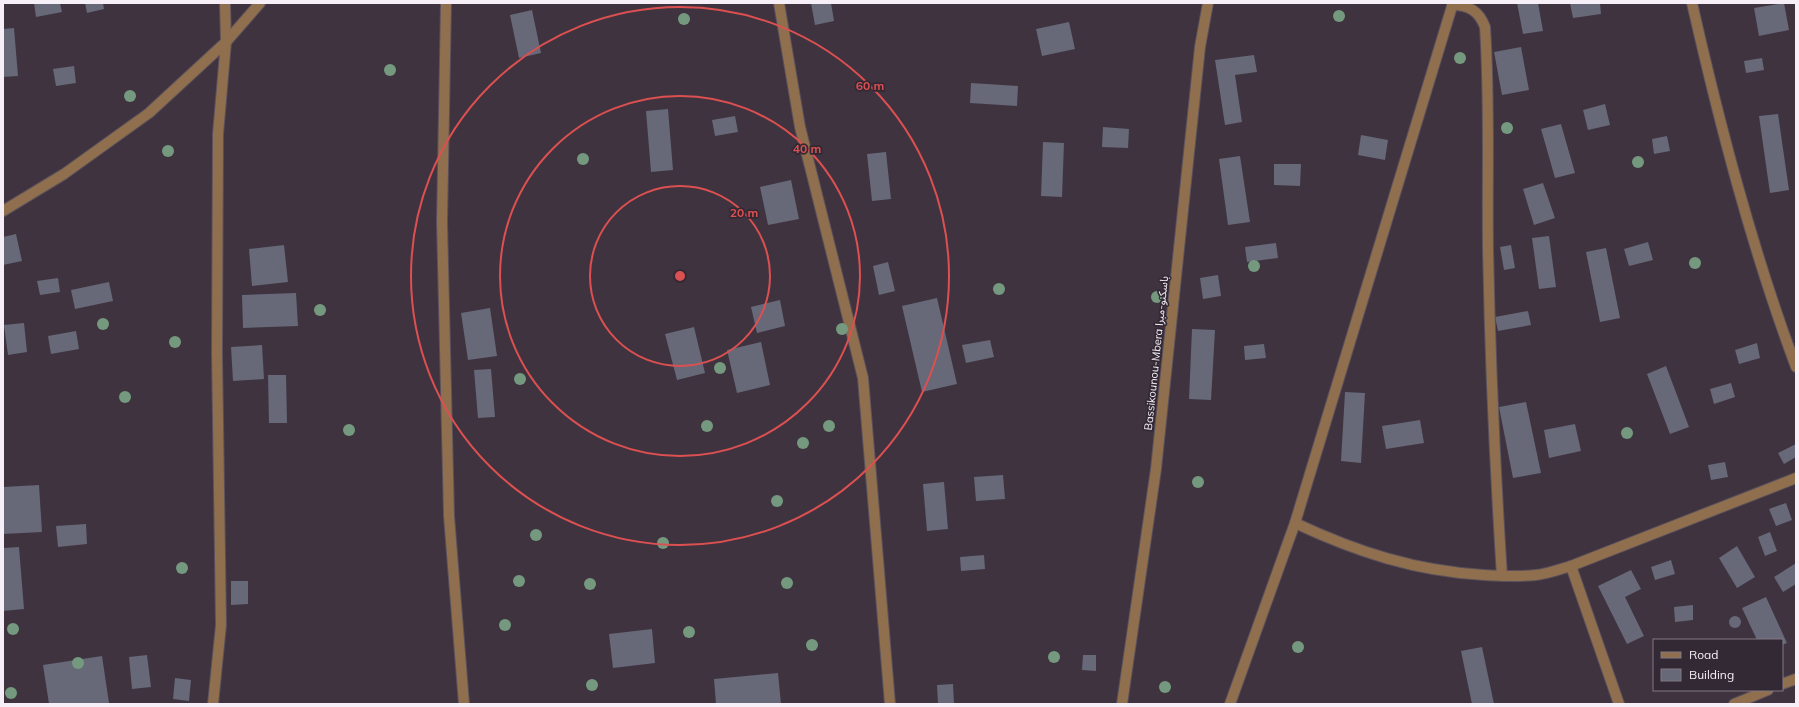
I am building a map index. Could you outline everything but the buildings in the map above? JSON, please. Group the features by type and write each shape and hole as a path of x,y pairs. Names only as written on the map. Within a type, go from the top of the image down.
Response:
{"street":[{"path":"213,704 221,625 217,352 218,142 226,42 225,3"},
{"path":"3,211 64,174 148,113 226,42 260,3"},
{"path":"446,3 442,222 449,516 464,704"},
{"path":"779,3 800,126 863,378 890,704"},
{"name":"Bassikounou-Mbera باسكنو-مبرا","path":"1122,704 1156,469 1200,55 1208,3"},
{"path":"1692,3 1710,84 1745,213 1796,367"},
{"path":"1230,704 1295,523 1453,4 1470,7 1482,19 1484,27 1489,152 1490,336 1494,452 1502,576"},
{"path":"1295,523 1336,542 1378,557 1422,568 1466,574 1502,576 1536,575 1571,566 1796,478"},
{"path":"1571,566 1619,704"},
{"path":"1783,684 1796,678"},
{"path":"1734,704 1766,691"}]}
